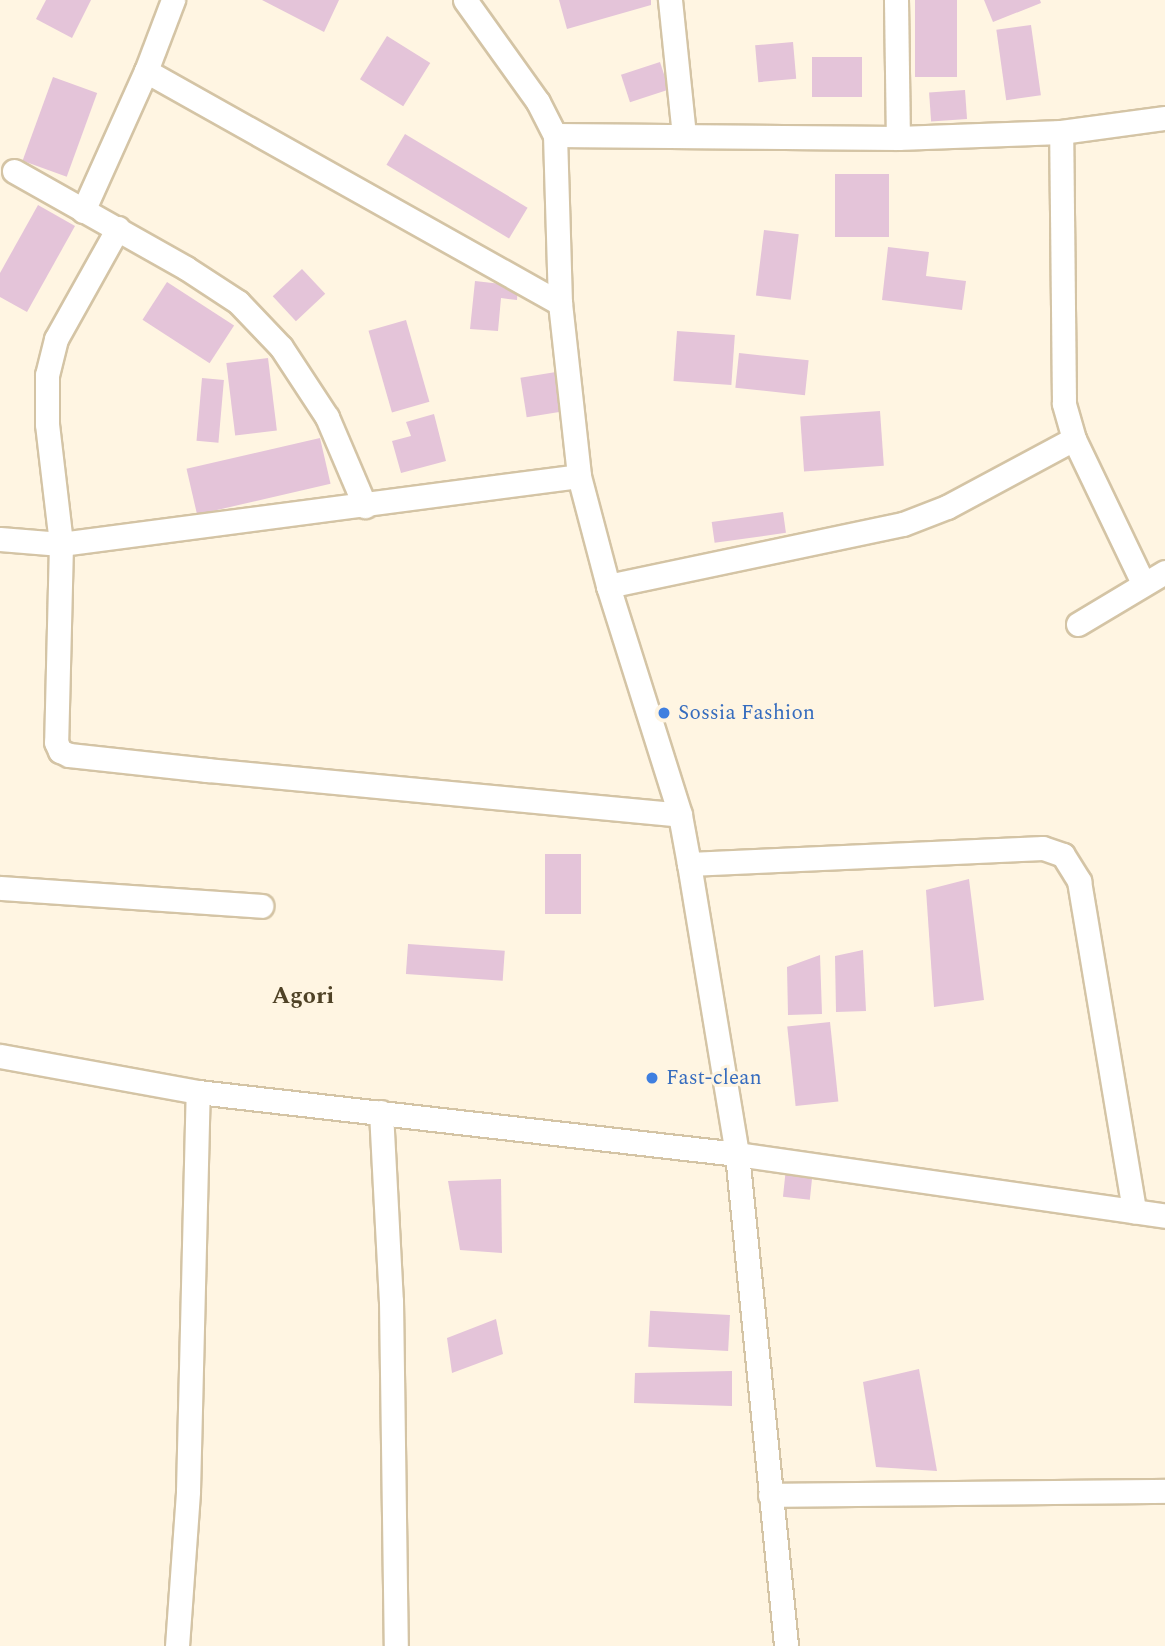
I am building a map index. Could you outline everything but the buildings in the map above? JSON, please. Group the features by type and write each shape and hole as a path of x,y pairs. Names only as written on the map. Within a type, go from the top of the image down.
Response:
{"street":[{"path":"83,211 146,71 173,0"},
{"path":"466,0 538,102 555,135 560,303 579,476 608,586 680,815 689,864 737,1154 786,1646"},
{"path":"670,0 684,135"},
{"path":"896,0 898,138"},
{"path":"146,71 560,303"},
{"path":"555,135 898,138 1061,132 1165,118"},
{"path":"1061,132 1064,403 1074,439 1143,583"},
{"path":"14,171 118,228 238,302 281,347 327,416 365,506"},
{"path":"118,228 56,339 47,375 47,424 61,544 56,742 60,751 69,755 207,770 680,815"},
{"path":"608,586 903,524 947,507 1074,439"},
{"path":"0,539 61,544 579,476"},
{"path":"1078,624 1165,572"},
{"path":"689,864 1043,848 1063,855 1079,881 1134,1211"},
{"path":"0,888 261,906"},
{"path":"0,1056 198,1092 737,1154 1165,1216"},
{"path":"177,1646 188,1491 198,1092"},
{"path":"381,1112 391,1301 396,1646"},
{"path":"770,1495 1165,1491"}],"place":[{"name":"Sossia Fashion","path":"664,713"},
{"name":"Fast-clean","path":"652,1078"}],"district":[{"name":"Agori","path":"303,997"}]}
